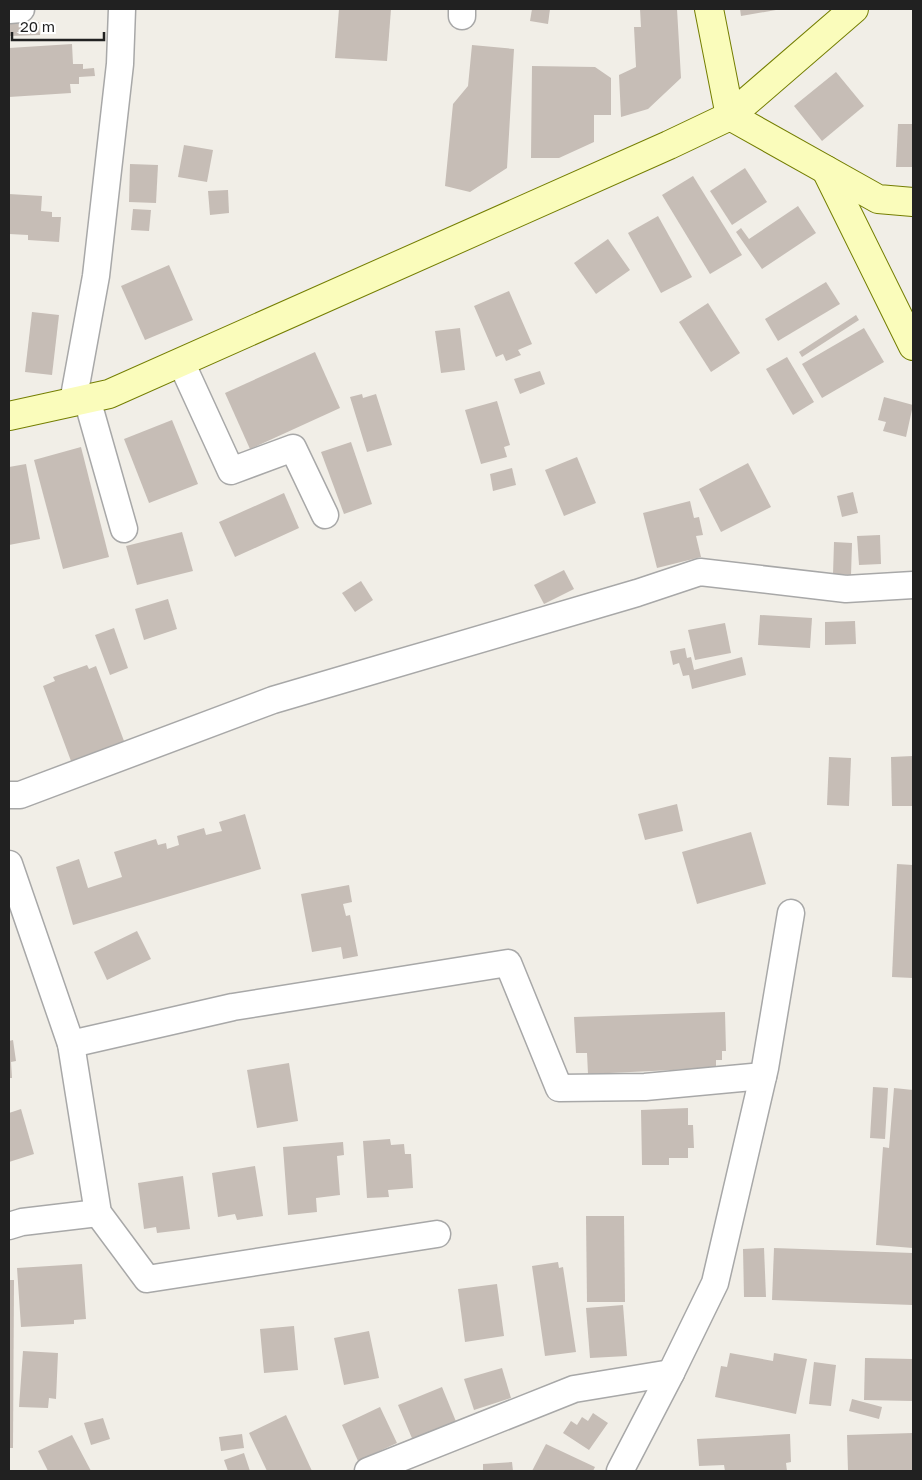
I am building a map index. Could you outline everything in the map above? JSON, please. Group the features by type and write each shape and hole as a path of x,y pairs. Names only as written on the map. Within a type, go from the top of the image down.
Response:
{"main road":[{"path":"709,9 730,116 878,199 913,202"},
{"path":"9,416 109,394 660,149 730,116 854,9"},
{"path":"826,170 913,346"}],"street":[{"path":"9,10 21,9"},
{"path":"122,9 120,64 80,400 124,529"},
{"path":"181,362 231,471 293,448 324,515"},
{"path":"9,795 20,795 273,700 637,593 700,572 846,590 913,585"},
{"path":"9,864 71,1044 98,1213 148,1279 437,1234"},
{"path":"620,1471 671,1373 714,1283 763,1076 791,913"},
{"path":"71,1044 233,1007 508,963 559,1088 645,1087 763,1076"},
{"path":"9,1226 22,1222 98,1213"},
{"path":"368,1471 574,1389 671,1373"}],"building":[{"path":"339,9 391,9 387,61 335,58"},
{"path":"532,9 550,9 548,24 530,21"},
{"path":"640,9 677,9 681,78 648,109 621,117 619,75 636,67 634,27 641,27"},
{"path":"740,9 775,9 776,10 741,16"},
{"path":"39,22 40,35 9,36 9,24"},
{"path":"72,44 73,64 83,64 83,69 94,68 95,76 79,77 79,84 70,84 71,93 9,97 9,48"},
{"path":"472,45 514,49 507,168 470,192 445,186 453,104 468,86"},
{"path":"532,66 595,67 611,78 611,115 594,115 594,142 559,158 531,158"},
{"path":"836,72 864,106 822,141 794,106"},
{"path":"898,124 913,124 913,167 896,167"},
{"path":"184,145 213,150 207,182 178,177"},
{"path":"130,164 158,165 156,203 129,202"},
{"path":"745,168 767,202 732,225 710,191"},
{"path":"693,176 742,255 710,274 662,195"},
{"path":"228,190 229,213 210,215 208,191"},
{"path":"9,194 42,196 41,211 52,212 52,217 61,217 59,242 28,240 28,235 9,234"},
{"path":"798,206 816,233 762,269 736,232 741,228 749,239"},
{"path":"133,209 151,210 149,231 131,230"},
{"path":"658,216 692,277 661,293 628,233"},
{"path":"608,239 630,270 596,294 574,263"},
{"path":"169,265 193,320 145,340 121,286"},
{"path":"826,282 840,304 778,341 765,319"},
{"path":"509,291 532,344 518,350 521,355 506,361 503,354 496,357 474,306"},
{"path":"708,303 740,353 711,372 679,322"},
{"path":"32,312 59,315 52,375 25,372"},
{"path":"856,315 859,320 802,357 799,352"},
{"path":"460,328 465,370 441,373 435,331"},
{"path":"864,328 884,362 822,398 802,364"},
{"path":"315,352 340,408 250,449 225,393"},
{"path":"787,357 814,402 793,415 766,369"},
{"path":"540,371 545,384 520,394 514,379"},
{"path":"362,394 363,398 376,394 392,445 367,452 350,397"},
{"path":"884,397 913,405 906,437 883,431 886,422 878,420"},
{"path":"497,401 510,445 504,447 507,457 481,464 465,410"},
{"path":"172,420 198,484 149,503 124,439"},
{"path":"351,442 372,504 344,514 321,452"},
{"path":"81,447 109,557 63,569 34,460"},
{"path":"577,457 596,503 564,516 545,470"},
{"path":"748,463 771,507 721,532 699,489"},
{"path":"26,464 40,539 9,545 9,467"},
{"path":"512,468 516,485 493,491 490,474"},
{"path":"853,492 858,513 842,517 837,496"},
{"path":"284,493 299,528 235,557 219,522"},
{"path":"690,501 694,518 699,517 703,535 696,536 701,557 657,568 643,513"},
{"path":"182,532 193,571 137,585 126,546"},
{"path":"880,535 881,564 859,565 857,536"},
{"path":"834,542 852,543 851,575 833,574"},
{"path":"564,570 574,589 544,604 534,585"},
{"path":"361,581 373,600 355,612 342,593"},
{"path":"168,599 177,629 144,640 135,609"},
{"path":"760,615 812,618 810,648 758,645"},
{"path":"855,621 856,644 825,645 825,622"},
{"path":"725,623 731,653 695,660 688,630"},
{"path":"114,628 128,668 110,675 95,635"},
{"path":"685,648 687,658 691,657 694,670 742,657 746,675 692,689 689,675 683,676 679,663 673,665 670,651"},
{"path":"87,665 89,669 96,666 127,749 74,769 43,686 55,681 53,677"},
{"path":"913,756 913,806 892,806 891,757"},
{"path":"829,757 851,758 849,806 827,805"},
{"path":"677,804 683,831 645,840 638,814"},
{"path":"245,814 261,869 73,925 56,867 79,859 88,888 122,877 114,852 156,839 158,845 166,843 167,849 179,845 177,836 204,828 206,835 222,831 219,822"},
{"path":"751,832 766,884 697,904 682,852"},
{"path":"897,864 913,865 913,978 892,977"},
{"path":"349,885 352,902 343,904 346,916 350,915 358,956 343,959 341,947 312,952 301,894"},
{"path":"137,931 151,959 107,980 94,952"},
{"path":"725,1012 726,1051 722,1051 722,1060 716,1060 716,1068 588,1074 587,1053 576,1053 574,1017"},
{"path":"13,1040 16,1061 11,1062 12,1078 9,1078 9,1041"},
{"path":"289,1063 298,1121 257,1128 247,1070"},
{"path":"873,1087 888,1088 885,1139 870,1138"},
{"path":"894,1088 913,1090 913,1248 876,1245 883,1147 889,1148"},
{"path":"688,1108 688,1125 693,1125 694,1148 688,1148 688,1158 669,1158 669,1165 642,1165 641,1110"},
{"path":"21,1109 34,1154 9,1162 9,1113"},
{"path":"390,1139 391,1145 404,1144 405,1154 411,1154 413,1188 388,1190 389,1197 367,1198 363,1141"},
{"path":"343,1142 344,1155 337,1156 340,1195 316,1198 317,1212 288,1215 283,1147"},
{"path":"255,1166 263,1216 237,1220 235,1214 218,1217 212,1173"},
{"path":"183,1176 190,1229 157,1233 156,1227 144,1229 138,1183"},
{"path":"586,1216 624,1216 625,1302 587,1302"},
{"path":"764,1248 766,1297 744,1297 743,1249"},
{"path":"774,1248 913,1253 913,1305 772,1300"},
{"path":"558,1262 559,1268 563,1267 576,1352 545,1356 532,1266"},
{"path":"82,1264 86,1319 74,1320 74,1324 21,1327 17,1268"},
{"path":"9,1280 14,1280 13,1448 9,1448"},
{"path":"497,1284 504,1336 465,1342 458,1289"},
{"path":"623,1305 627,1356 590,1358 586,1308"},
{"path":"294,1326 298,1370 264,1373 260,1329"},
{"path":"369,1331 379,1378 344,1385 334,1338"},
{"path":"23,1351 58,1353 56,1399 49,1398 48,1408 19,1407"},
{"path":"730,1353 773,1361 774,1353 807,1359 796,1414 715,1397 721,1366 727,1367"},
{"path":"865,1358 913,1359 913,1401 864,1400"},
{"path":"814,1362 836,1365 831,1406 809,1404"},
{"path":"502,1368 511,1398 474,1410 464,1379"},
{"path":"442,1387 457,1424 414,1443 398,1405"},
{"path":"852,1399 882,1407 879,1419 849,1411"},
{"path":"380,1407 397,1443 358,1461 342,1425"},
{"path":"593,1413 608,1423 589,1450 563,1433 571,1421 577,1425 582,1417 588,1421"},
{"path":"286,1415 312,1471 267,1471 249,1433"},
{"path":"103,1418 110,1439 91,1445 84,1423"},
{"path":"913,1433 913,1470 848,1471 847,1435"},
{"path":"242,1434 244,1448 221,1451 219,1437"},
{"path":"790,1434 791,1462 786,1463 787,1471 725,1471 724,1465 699,1466 697,1439"},
{"path":"72,1435 91,1471 48,1471 38,1451"},
{"path":"546,1444 595,1467 593,1471 532,1471"},
{"path":"244,1453 250,1471 228,1471 224,1460"},
{"path":"512,1462 513,1471 483,1471 483,1464"}]}
